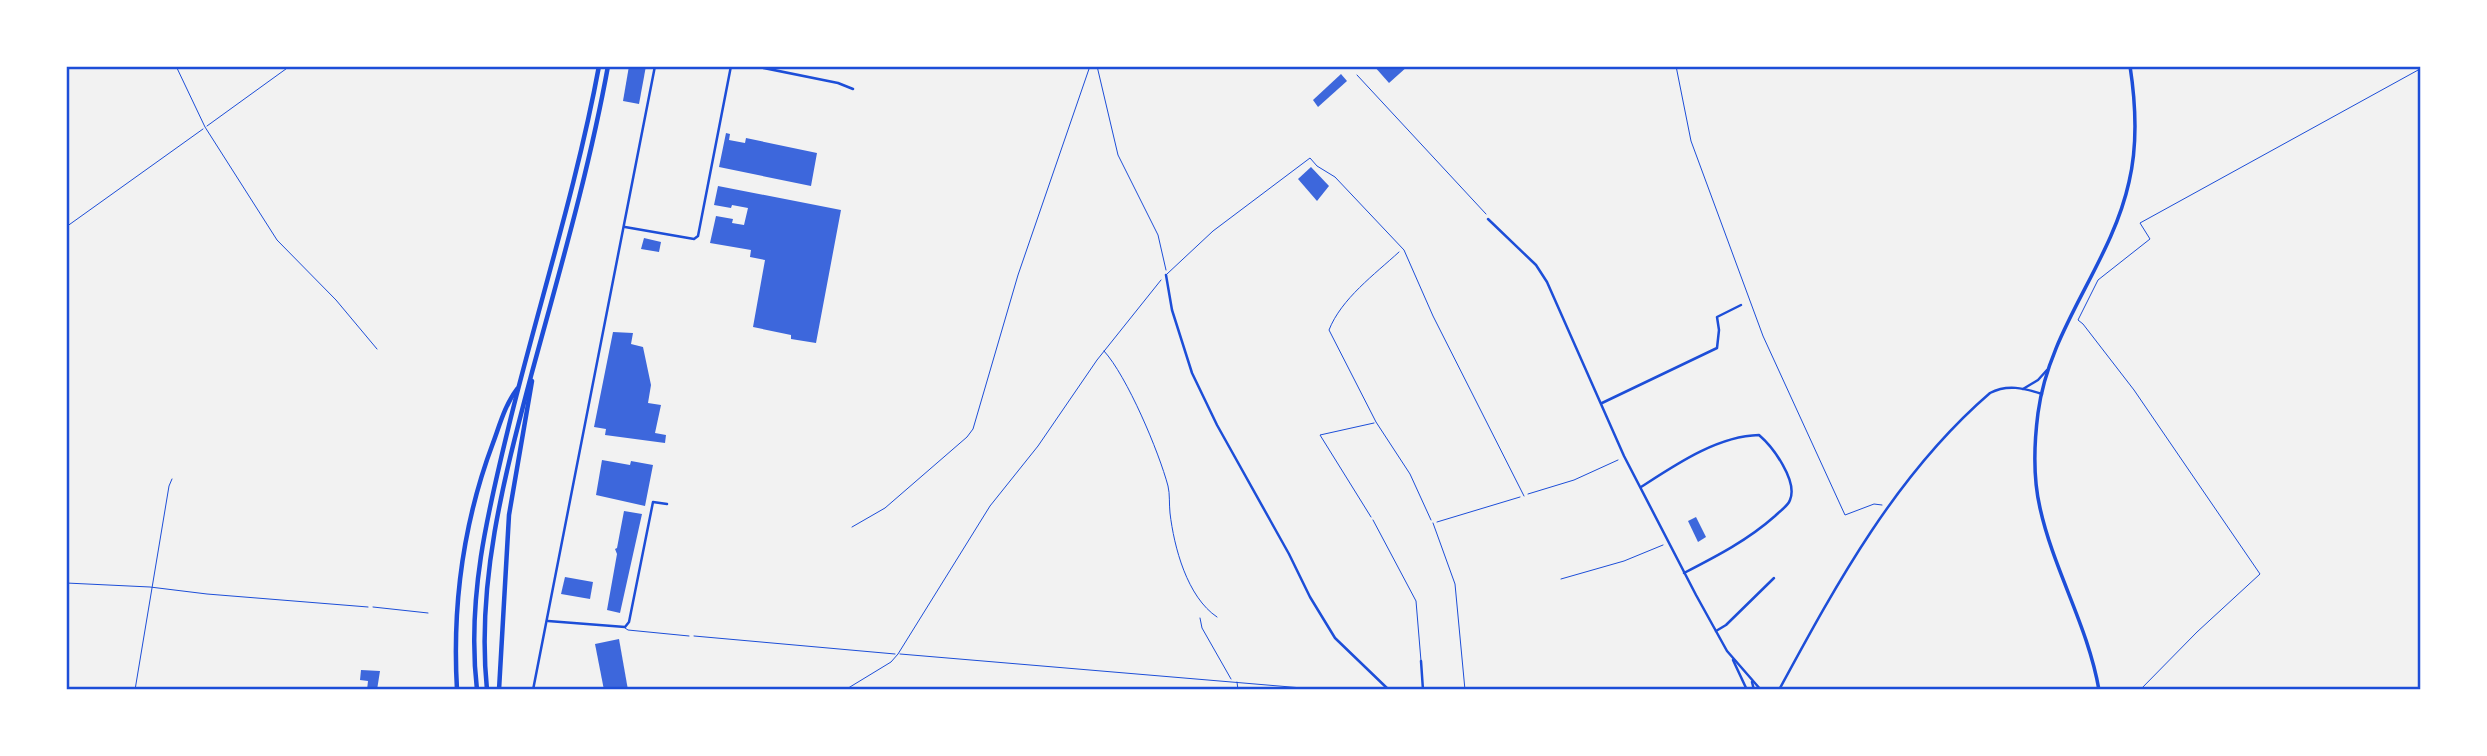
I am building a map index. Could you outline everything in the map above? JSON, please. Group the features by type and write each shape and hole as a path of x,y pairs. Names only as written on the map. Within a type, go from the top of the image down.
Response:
{"highway":[{"path":"477,690 473,658 481,548 519,386 571,190 599,66"},
{"path":"487,690 484,640 495,528 593,140 608,66"},
{"path":"499,690 509,516 532,389 532,373"},
{"path":"457,690 455,616 464,544 487,459 509,400 519,386"}],"main road":[{"path":"2099,690 2091,651 2054,555 2040,508 2035,461 2047,370 2070,314 2114,228 2129,184 2137,115 2130,66"}],"street":[{"path":"533,690 654,66"},
{"path":"624,226 694,239 698,236 731,66"},
{"path":"754,66 838,83 853,89"},
{"path":"1488,219 1536,265 1547,282 1624,456 1747,690"},
{"path":"1166,275 1172,310 1192,373 1315,606 1335,638 1389,690"},
{"path":"1600,404 1717,348 1717,317 1741,305"},
{"path":"2023,389 2038,380 2047,370"},
{"path":"1779,690 1836,585 1888,507 1923,461 1981,400 1997,389 2023,389 2042,394"},
{"path":"1640,487 1661,473 1742,436 1759,435 1773,447 1784,466 1792,492 1789,503 1732,548 1684,573"},
{"path":"548,621 625,627 629,622 653,502 667,504"},
{"path":"1716,631 1726,625 1774,578"},
{"path":"1732,657 1760,690"},
{"path":"1421,661 1423,690"},
{"path":"1752,678 1754,690"}],"lane":[{"path":"1166,275 1213,231 1310,158 1317,166 1335,177 1404,250 1433,316 1524,495"},
{"path":"1373,520 1416,601 1421,661"},
{"path":"1433,523 1455,584 1465,690"},
{"path":"373,607 428,613"},
{"path":"625,627 628,630 688,636"}],"path":[{"path":"176,66 205,127 277,240 336,300 377,349"},
{"path":"66,227 290,66"},
{"path":"852,527 886,508 973,429 1018,275 1090,66"},
{"path":"845,690 891,662 898,654 990,506 1038,446 1104,351 1166,275 1158,235 1118,155 1097,66"},
{"path":"1676,66 1691,141 1763,336 1845,515 1874,505 1888,507"},
{"path":"2140,690 2260,574 2134,390 2078,320 2102,276 2150,239 2140,223 2420,69"},
{"path":"1357,75 1479,205 1488,219"},
{"path":"1404,250 1345,305 1329,330 1376,422 1410,474 1433,523 1574,480 1624,456"},
{"path":"1104,351 1112,359 1137,408 1157,455 1168,488 1170,514 1184,569 1210,612 1217,617"},
{"path":"1373,520 1320,435 1376,422"},
{"path":"135,690 150,587 169,486 173,479"},
{"path":"1561,579 1624,561 1669,542"},
{"path":"66,583 150,587 373,607"},
{"path":"1200,618 1202,628 1232,681"},
{"path":"688,636 1326,690"},
{"path":"1237,682 1238,690"}],"building":[{"path":"629,66 646,66 639,104 623,101"},
{"path":"1374,66 1408,66 1389,83"},
{"path":"1341,74 1347,81 1318,107 1313,100"},
{"path":"726,133 730,134 729,140 745,143 746,138 817,153 811,186 719,167"},
{"path":"1311,167 1329,186 1317,201 1298,179"},
{"path":"718,186 841,210 816,343 791,339 791,335 753,327 765,260 750,257 751,250 710,243 716,216 733,219 732,223 744,225 748,208 714,205"},
{"path":"644,238 661,242 659,252 641,249"},
{"path":"613,332 633,333 631,344 643,347 651,385 648,403 661,405 655,433 666,435 665,443 605,435 606,429 594,427"},
{"path":"602,460 630,465 631,461 653,465 645,506 596,495"},
{"path":"624,511 642,514 620,613 607,610 617,554 615,549"},
{"path":"1696,517 1706,537 1698,542 1688,521"},
{"path":"565,577 593,582 590,599 561,594"},
{"path":"619,639 628,690 604,690 595,644"},
{"path":"361,670 380,671 377,690 367,690 368,681 360,680"}]}
